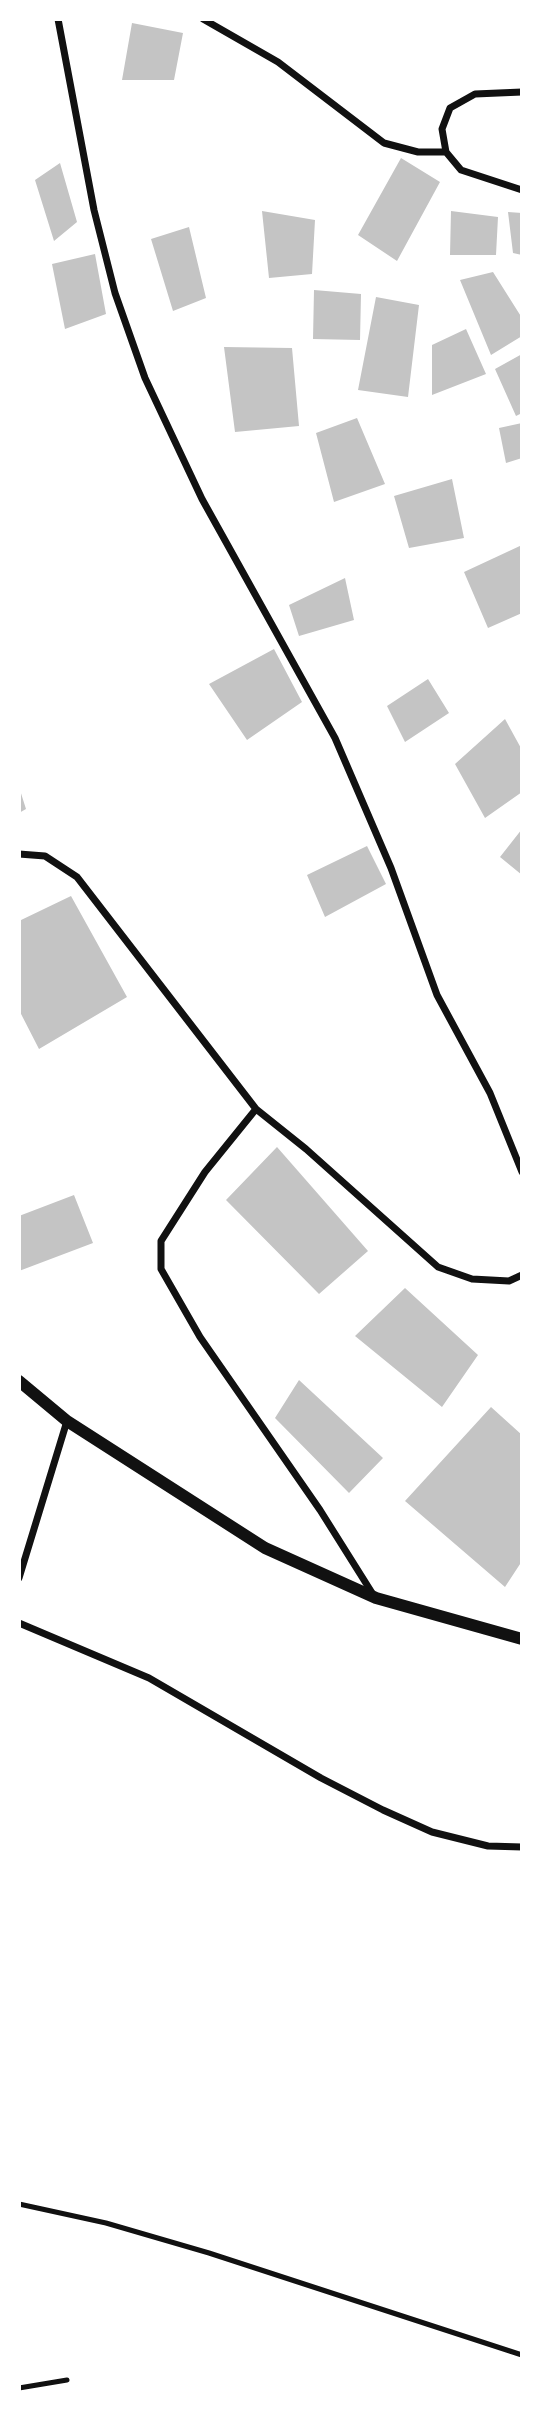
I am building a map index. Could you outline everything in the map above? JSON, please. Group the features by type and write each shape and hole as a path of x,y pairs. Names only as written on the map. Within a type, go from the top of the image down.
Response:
{"street":[{"path":"58,19 94,210 115,293 145,378 202,499 335,738 391,868 437,995 490,1093 522,1172"},
{"path":"204,19 278,62 384,143 418,152 446,152"},
{"path":"522,92 475,94 450,108 442,129 446,152 461,170 522,190"},
{"path":"19,853 45,856 77,877 256,1110 306,1149 438,1267 472,1279 509,1281 522,1275"},
{"path":"256,1110 205,1172 168,1225 161,1241 162,1269 200,1337 320,1510 376,1598"},
{"path":"19,1381 67,1421 265,1548 376,1598 522,1639"},
{"path":"19,1578 67,1421"},
{"path":"19,1623 149,1678 321,1778 383,1810 443,1835 488,1846 522,1847"}],"lane":[{"path":"19,2204 106,2223 197,2249 522,2355"},
{"path":"19,2388 67,2380"}],"building":[{"path":"132,23 183,33 174,80 122,80"},
{"path":"401,158 440,182 397,261 358,235"},
{"path":"60,163 77,222 54,241 35,180"},
{"path":"262,211 315,220 312,274 269,278"},
{"path":"451,211 498,217 496,255 450,255"},
{"path":"508,212 522,213 522,255 513,253"},
{"path":"189,227 206,298 173,311 151,239"},
{"path":"95,254 106,314 65,329 52,264"},
{"path":"493,272 522,318 522,336 491,355 460,280"},
{"path":"314,290 361,294 360,340 313,339"},
{"path":"376,297 419,305 408,397 358,390"},
{"path":"466,329 486,374 432,395 432,345"},
{"path":"224,347 292,348 299,426 235,432"},
{"path":"522,354 522,413 516,416 495,369"},
{"path":"357,418 385,484 334,502 316,433"},
{"path":"522,423 522,458 506,463 499,428"},
{"path":"452,479 464,538 409,548 394,496"},
{"path":"522,545 522,613 488,628 464,572"},
{"path":"345,578 354,620 299,636 289,605"},
{"path":"274,649 302,702 247,740 209,684"},
{"path":"428,679 449,713 405,742 387,706"},
{"path":"505,719 522,750 522,792 485,818 455,764"},
{"path":"19,787 26,809 19,813"},
{"path":"522,829 522,875 500,857"},
{"path":"367,846 386,884 325,917 307,875"},
{"path":"71,896 127,997 39,1049 19,1010 19,921"},
{"path":"277,1147 368,1251 319,1294 226,1200"},
{"path":"74,1195 93,1243 19,1271 19,1216"},
{"path":"405,1288 478,1355 442,1407 355,1336"},
{"path":"299,1380 383,1458 349,1493 275,1418"},
{"path":"491,1407 522,1435 522,1561 505,1587 405,1501"}]}
